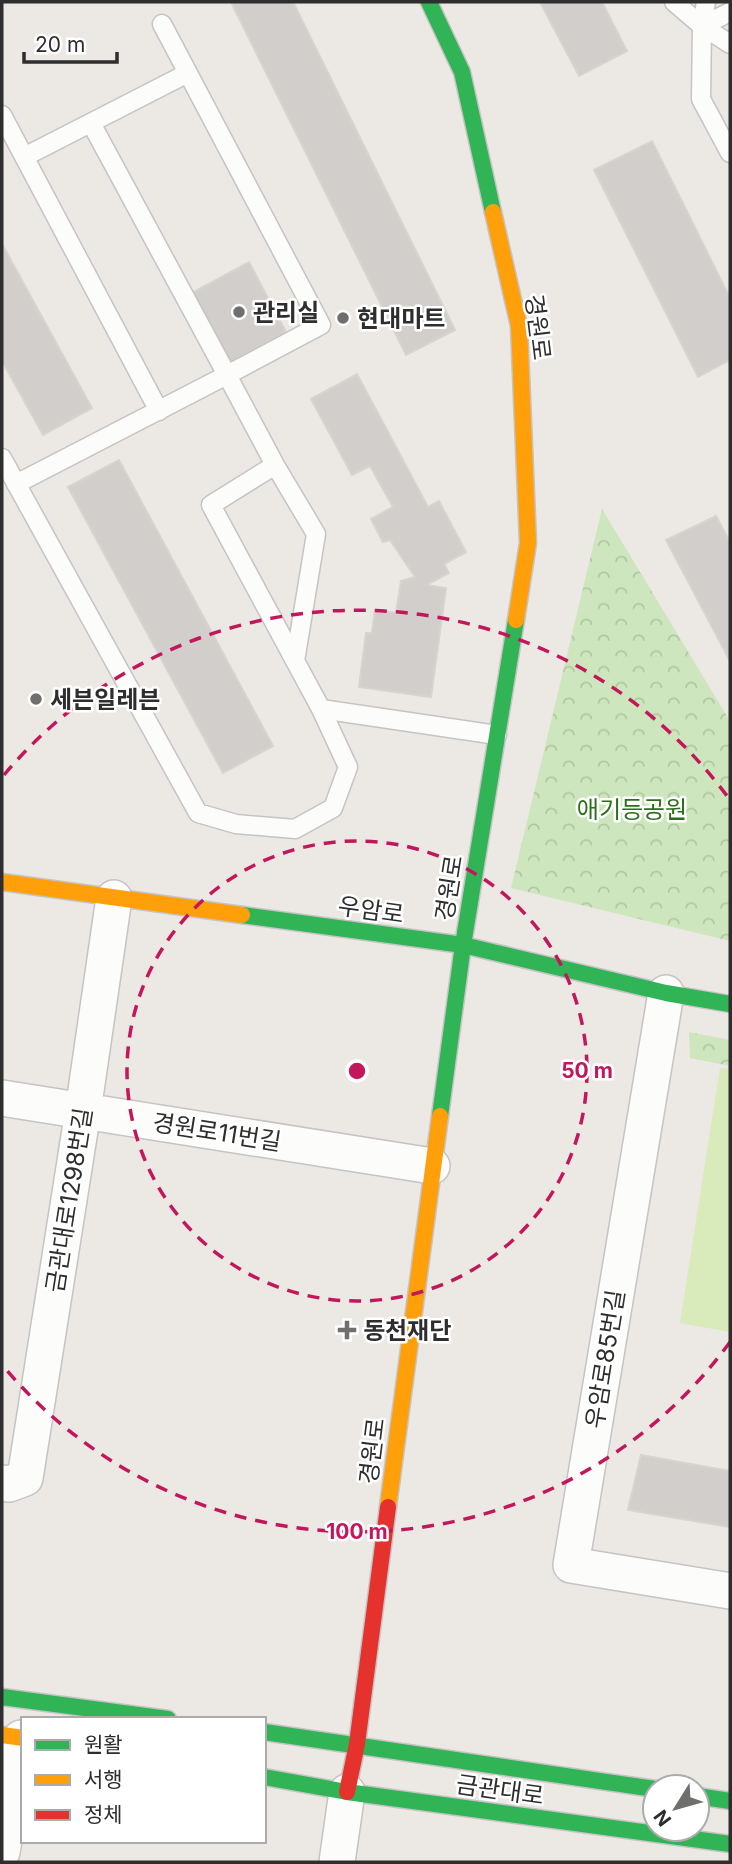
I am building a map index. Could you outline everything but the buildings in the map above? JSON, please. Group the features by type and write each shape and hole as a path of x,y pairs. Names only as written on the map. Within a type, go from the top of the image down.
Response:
{"street":[{"name":"경원로","path":"347,1791 357,1744 463,945 528,543 519,326 462,72 429,2"},
{"name":"우암로","path":"2,883 463,945 666,993 730,1004"},
{"name":"금관대로1298번길","path":"2,1483 9,1484 25,1478 114,898"},
{"name":"우암로85번길","path":"666,993 571,1565 730,1591"},
{"name":"경원로11번길","path":"2,1098 432,1166"},
{"path":"2,1697 153,1717"},
{"name":"금관대로","path":"266,1732 641,1787"},
{"path":"2,1852 15,1737"},
{"name":"금관대로","path":"266,1777 730,1844"},
{"path":"337,1862 347,1791"},
{"path":"711,1798 730,1801"}],"lane":[{"path":"674,2 702,26 730,44"},
{"path":"706,2 702,26 701,99 730,153"},
{"path":"702,26 730,12"},
{"path":"16,484 321,326 162,24"},
{"path":"24,157 188,73"},
{"path":"2,115 159,411"},
{"path":"91,123 275,465 316,534 295,662"},
{"path":"2,458 198,813 236,824 295,829 333,808 348,766 321,709 211,505 275,465"},
{"path":"321,709 497,735"}],"green space":[{"name":"애기등공원","path":"602,509 730,721 730,941 511,888"},
{"path":"689,1032 730,1040 730,1066 690,1058"},
{"path":"720,1068 730,1069 730,1332 680,1323"}],"traffic: fast":[{"path":"429,2 462,72 493,212"},
{"path":"440,1116 463,945 516,620"},
{"path":"242,915 463,945 666,993 730,1004"},
{"path":"2,1697 153,1717"},
{"path":"266,1732 641,1787"},
{"path":"266,1777 347,1792 730,1844"},
{"path":"711,1798 730,1801"}],"traffic: slow":[{"path":"493,212 519,326 528,543 516,620"},
{"path":"2,882 242,915"},
{"path":"388,1507 440,1116"},
{"path":"2,1735 21,1738"}],"traffic: jam":[{"path":"347,1792 357,1744 388,1507"}],"place":[{"name":"관리실","path":"239,312"},
{"name":"현대마트","path":"343,318"},
{"name":"세븐일레븐","path":"36,699"},
{"name":"동천재단","path":"347,1330"}]}
